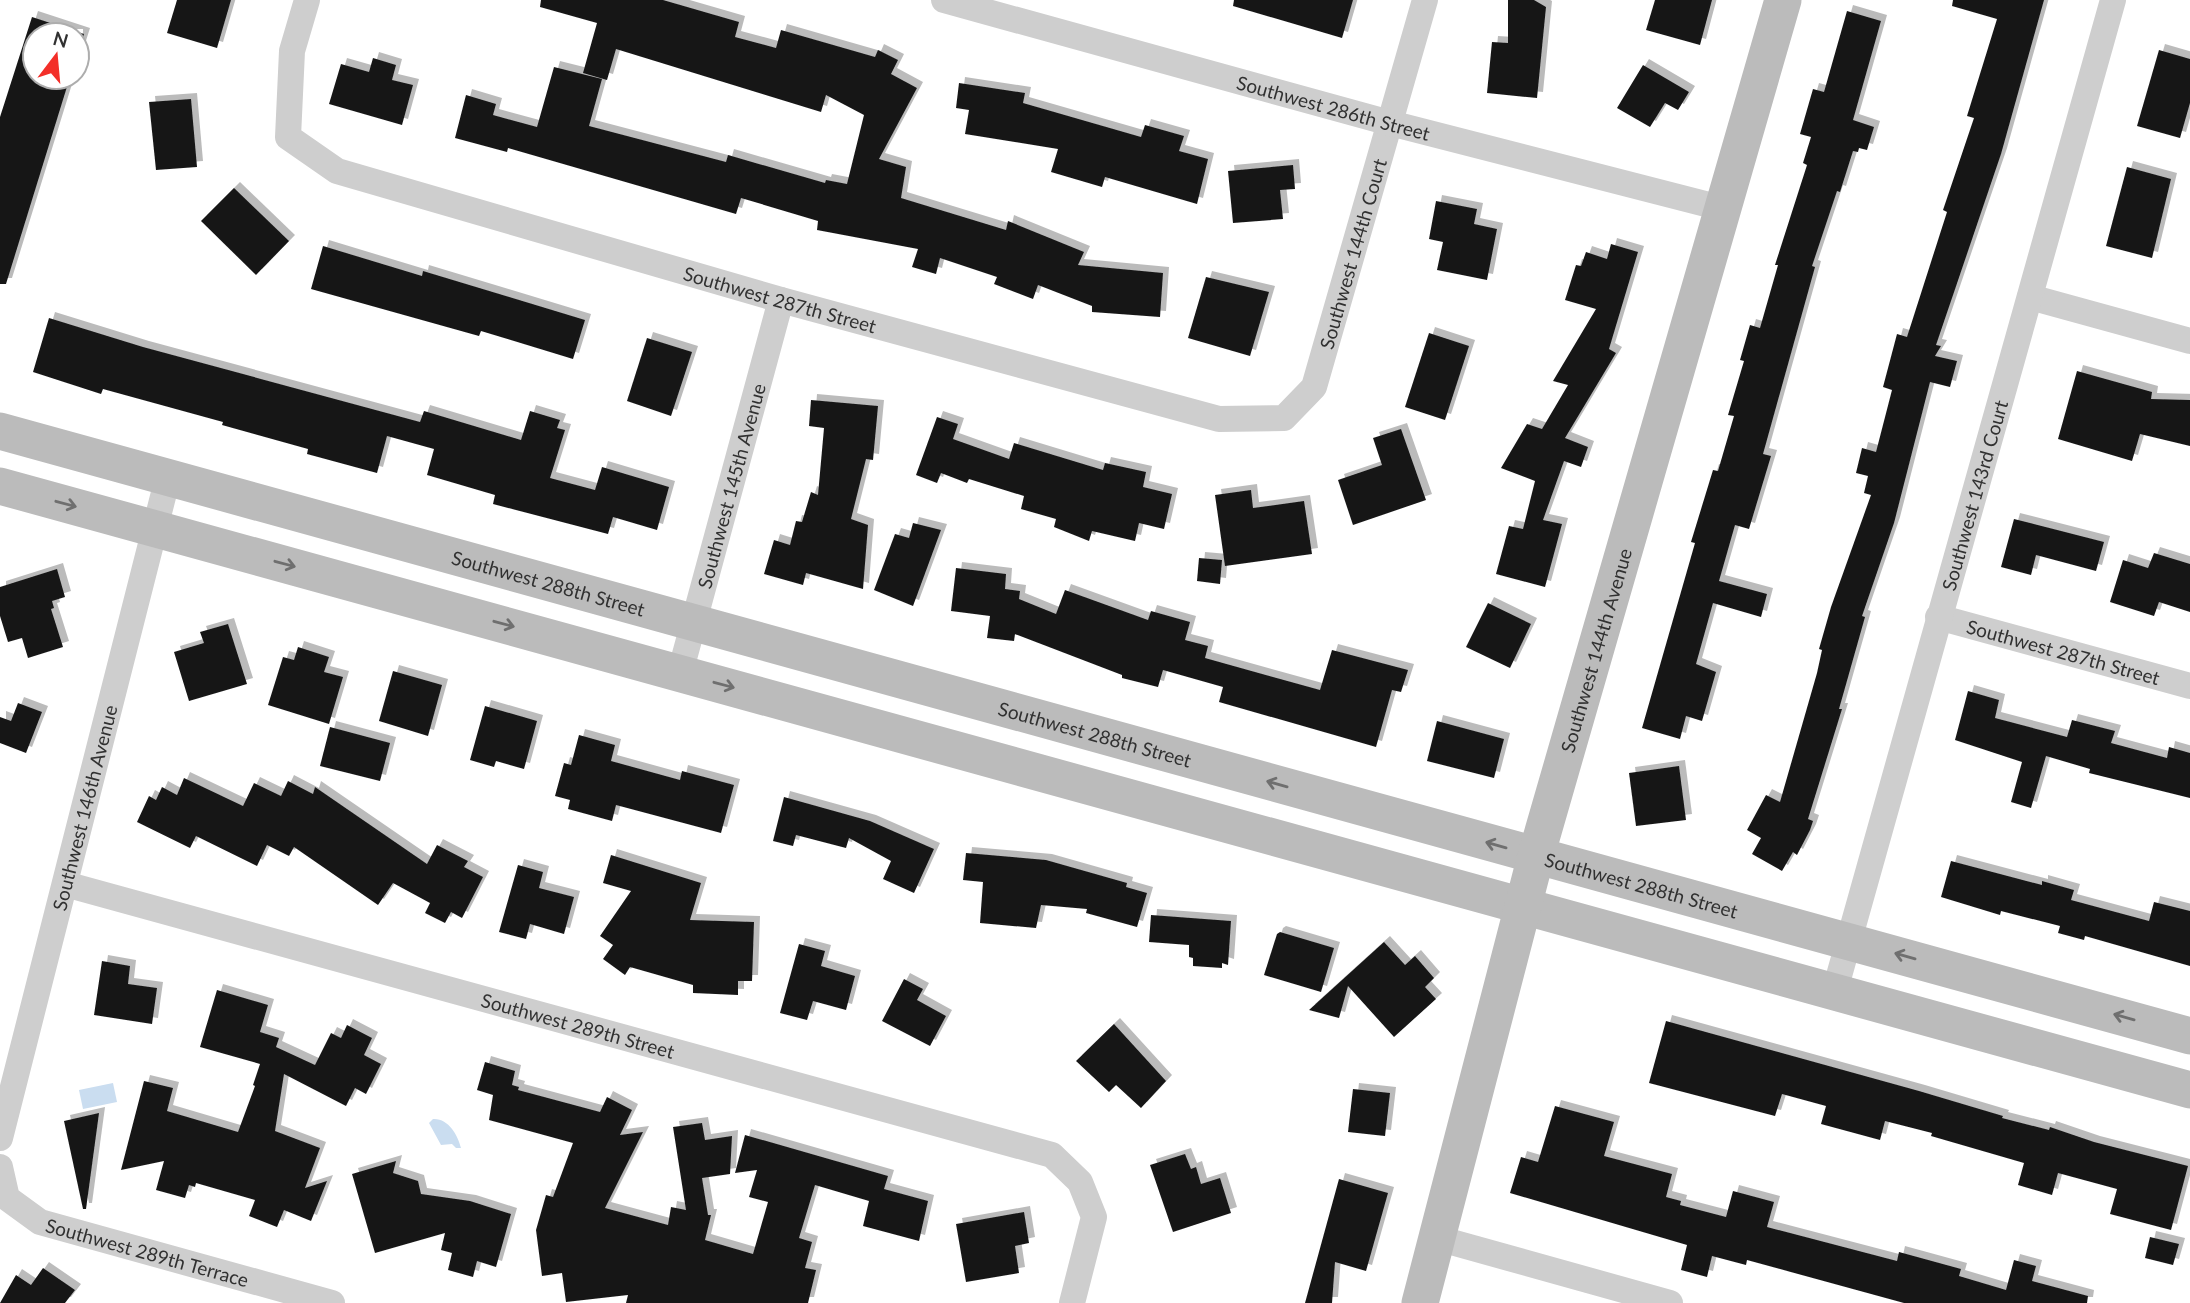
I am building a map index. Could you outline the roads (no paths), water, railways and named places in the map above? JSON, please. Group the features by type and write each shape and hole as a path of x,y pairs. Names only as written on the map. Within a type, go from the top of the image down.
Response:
{"main road":[{"name":"Southwest 144th Avenue","path":"1420,1303 1536,856 1725,209 1783,0"},
{"name":"Southwest 288th Street","path":"0,431 694,620 2190,1036"},
{"path":"0,485 2190,1090"}],"street":[{"name":"Southwest 287th Street","path":"307,0 292,51 288,137 337,171 781,300 1219,419 1284,418"},
{"name":"Southwest 286th Street","path":"944,0 1390,122 1725,209"},
{"name":"Southwest 144th Court","path":"1284,418 1314,387 1425,0"},
{"name":"Southwest 143rd Court","path":"1835,990 2113,0"},
{"path":"2030,297 2190,341"},
{"name":"Southwest 145th Avenue","path":"680,673 781,300"},
{"name":"Southwest 146th Avenue","path":"0,1138 168,477"},
{"name":"Southwest 287th Street","path":"1938,617 2190,686"},
{"name":"Southwest 289th Street","path":"65,884 1052,1155 1080,1182 1094,1217 1072,1303"},
{"name":"Southwest 289th Terrace","path":"0,1167 7,1198 40,1222 332,1303"},
{"path":"1437,1238 1670,1303"}],"water":[{"path":"113,1083 117,1102 83,1109 79,1090"},
{"path":"433,1119 443,1121 452,1128 461,1148 452,1144 441,1145 429,1123"}]}
